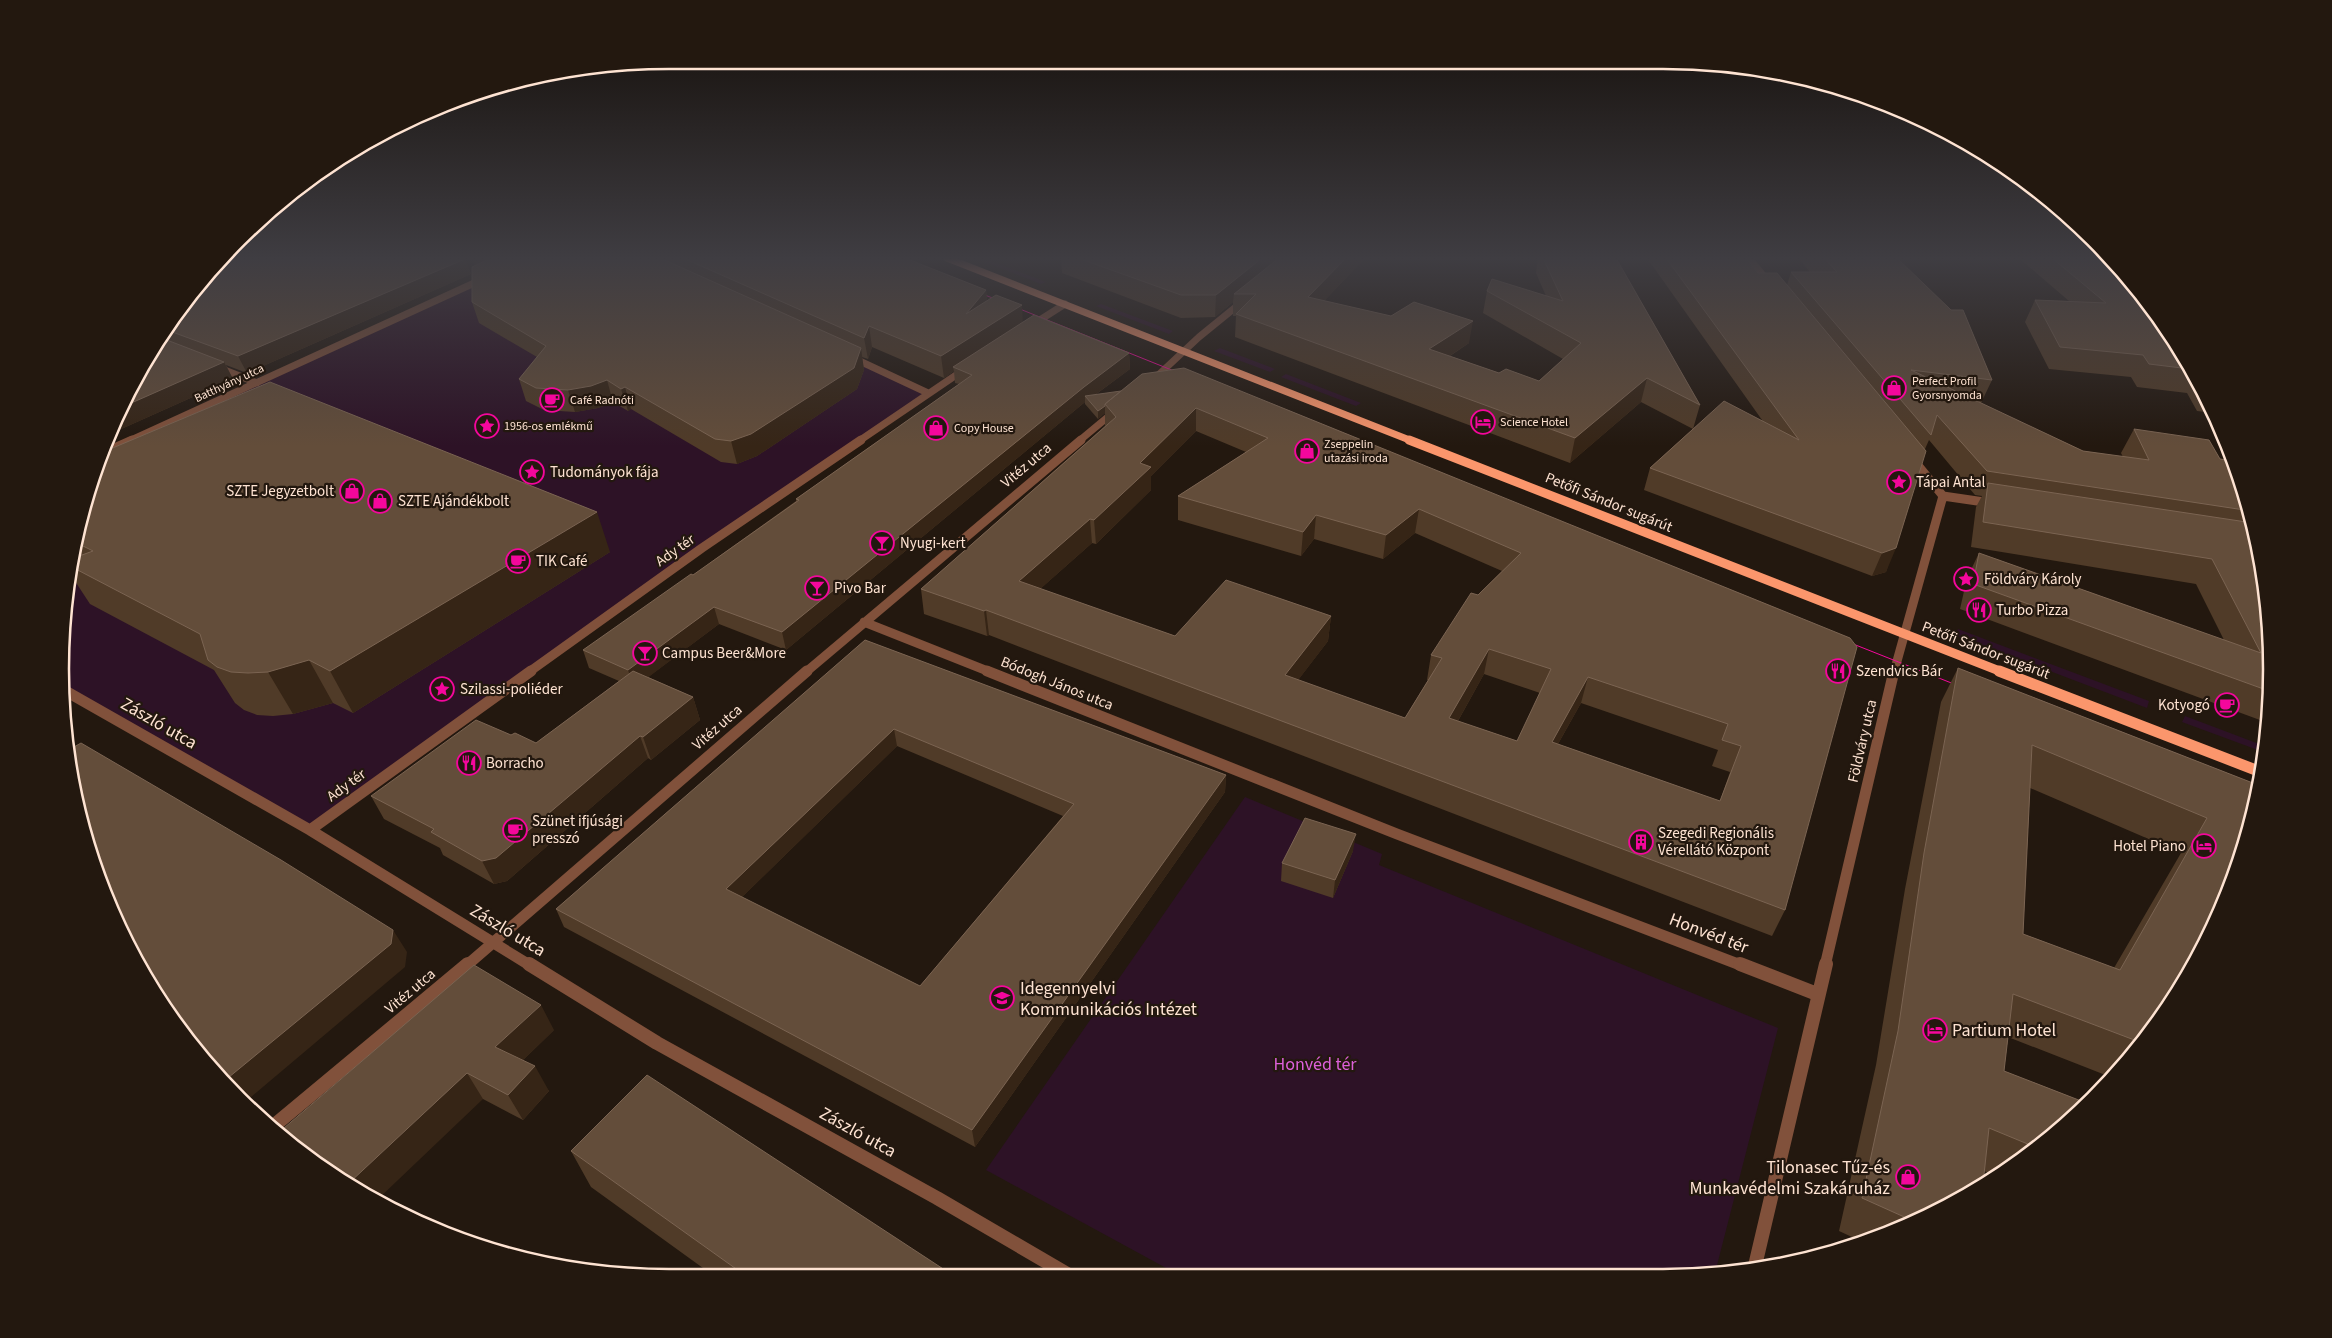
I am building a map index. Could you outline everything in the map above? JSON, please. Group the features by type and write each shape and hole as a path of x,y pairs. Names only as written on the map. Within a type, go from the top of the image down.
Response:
{"street":[{"name":"Batthyány utca","path":"110,449 393,320"},
{"path":"1029,327 1039,320"},
{"name":"Petőfi Sándor sugárút","path":"1108,320 1903,634 2255,770"},
{"path":"1146,385 1220,320"},
{"path":"840,352 928,393"},
{"path":"211,365 256,383"},
{"name":"Ady tér","path":"310,830 702,548 970,366"},
{"name":"Vitéz utca","path":"277,1123 492,943 864,622 1123,404"},
{"path":"1905,450 1943,496 2002,505"},
{"name":"Földváry utca","path":"1817,994 1903,634 1943,496"},
{"name":"Bódogh János utca","path":"864,622 1240,772"},
{"name":"Zászló utca","path":"70,693 310,830 492,943 657,1042 937,1198 1059,1269"},
{"name":"Honvéd tér","path":"1240,772 1817,994"},
{"path":"1756,1262 1817,994"}],"green space":[{"path":"393,320 769,320 928,393 310,830 70,693 70,630 80,552 89,514 110,450"},
{"path":"1134,320 1145,320 1173,331 1169,334"},
{"path":"1220,348 1275,369 1270,372 1214,351"},
{"path":"1286,374 1361,403 1356,406 1281,377"},
{"path":"1958,629 2149,701 2147,708 1955,635"},
{"path":"2185,716 2258,744 2258,750 2182,722"},
{"name":"Honvéd tér","path":"1245,797 1382,854 1379,865 1778,1028 1717,1266 1663,1269 1168,1269 986,1170"}],"building":[{"path":"181,320 321,320 238,356 173,332"},
{"path":"503,320 799,320 861,348 854,368 751,434 731,441 715,439 625,387 621,389 607,380 591,386 568,390 536,388 519,379 546,346"},
{"path":"824,320 997,320 941,356 869,326 864,338"},
{"path":"1026,320 1048,320 1129,353 1084,387 782,632 714,607 628,670 583,650 691,574 693,575 799,500 796,499 972,375 953,367"},
{"path":"1254,320 1471,320 1473,321 1429,349 1499,373 1506,369 1539,381 1581,343 1540,320 1652,320 1700,405 1647,378 1575,438"},
{"path":"1712,320 1817,320 1926,451 1896,548 1882,553 1650,468 1724,401 1799,440"},
{"path":"1833,320 1967,320 1992,380 1911,370 2083,451 2149,460 2134,429 2209,440 2220,459 2225,460 2242,510 1987,471 1937,415 1931,435"},
{"path":"2046,320 2151,320 2182,368 2149,364 2143,355 2060,347"},
{"path":"167,340 224,362 132,403 149,369"},
{"path":"1184,368 1850,638 1857,647 1785,910 986,610 984,611 921,589 1116,417 1105,404 1142,374","holes":["1196,408 1268,438 1178,496 1303,532 1316,515 1386,535 1419,509 1521,553 1478,595 1471,593 1431,655 1442,658 1405,718 1285,675 1331,616 1226,580 1175,636 1019,581 1090,519 1094,520 1151,467 1140,463","1489,649 1551,669 1517,741 1449,718","1588,677 1728,724 1722,740 1741,746 1720,801 1552,742"]},
{"path":"270,382 597,512 330,671 309,660 268,672 231,672 217,667 208,660 200,634 77,570 79,556 93,551 82,545 89,514 111,449"},
{"path":"1121,391 1098,411 1085,396"},
{"path":"1988,483 2245,522 2258,591 2262,630 2262,689 1973,584 1979,553 2261,653 2212,559 1983,522"},
{"path":"865,640 1226,775 972,1130 556,909","holes":["894,729 1074,804 920,986 726,889"]},
{"path":"1958,668 2252,783 2243,824 2218,899 2183,969 2139,1034 2134,1040 2013,994 2004,1071 2079,1100 2029,1144 1989,1128 1984,1176 1963,1189 1906,1218 1862,1198 1898,1031 1924,853","holes":["2032,745 2207,818 2120,970 2023,934"]},
{"path":"633,671 693,697 643,737 640,736 496,858 482,861 431,832 434,829 371,796 476,720 511,735 515,733 536,743"},
{"path":"81,743 281,860 393,930 391,944 229,1077 193,1034 170,1002 149,969 114,899 89,824 80,786 74,747"},
{"path":"1305,818 1356,834 1335,880 1282,863"},
{"path":"474,965 541,1005 495,1047 535,1066 508,1095 467,1073 353,1179 283,1128"},
{"path":"647,1075 943,1269 736,1269 571,1151"}],"tram line":[{"path":"1048,320 1184,375"},
{"path":"1843,640 1964,688"}],"place":[{"name":"Perfect Profil Gyorsnyomda","path":"1894,388"},
{"name":"Café Radnóti","path":"552,400"},
{"name":"Science Hotel","path":"1483,422"},
{"name":"1956-os emlékmű","path":"487,426"},
{"name":"Copy House","path":"936,428"},
{"name":"Zseppelin utazási iroda","path":"1307,451"},
{"name":"Tudományok fája","path":"532,472"},
{"name":"Tápai Antal","path":"1899,482"},
{"name":"SZTE Jegyzetbolt","path":"352,491"},
{"name":"SZTE Ajándékbolt","path":"380,501"},
{"name":"Nyugi-kert","path":"882,543"},
{"name":"TIK Café","path":"518,561"},
{"name":"Földváry Károly","path":"1966,579"},
{"name":"Pivo Bar","path":"817,588"},
{"name":"Turbo Pizza","path":"1979,610"},
{"name":"Campus Beer&More","path":"645,653"},
{"name":"Szendvics Bár","path":"1838,671"},
{"name":"Szilassi-poliéder","path":"442,689"},
{"name":"Kotyogó","path":"2227,705"},
{"name":"Borracho","path":"469,763"},
{"name":"Szünet ifjúsági presszó","path":"515,830"},
{"name":"Szegedi Regionális Vérellátó Központ","path":"1641,842"},
{"name":"Hotel Piano","path":"2204,846"},
{"name":"Idegennyelvi Kommunikációs Intézet","path":"1002,998"},
{"name":"Partium Hotel","path":"1935,1030"},
{"name":"Tilonasec Tűz-és Munkavédelmi Szakáruház","path":"1908,1177"}]}
